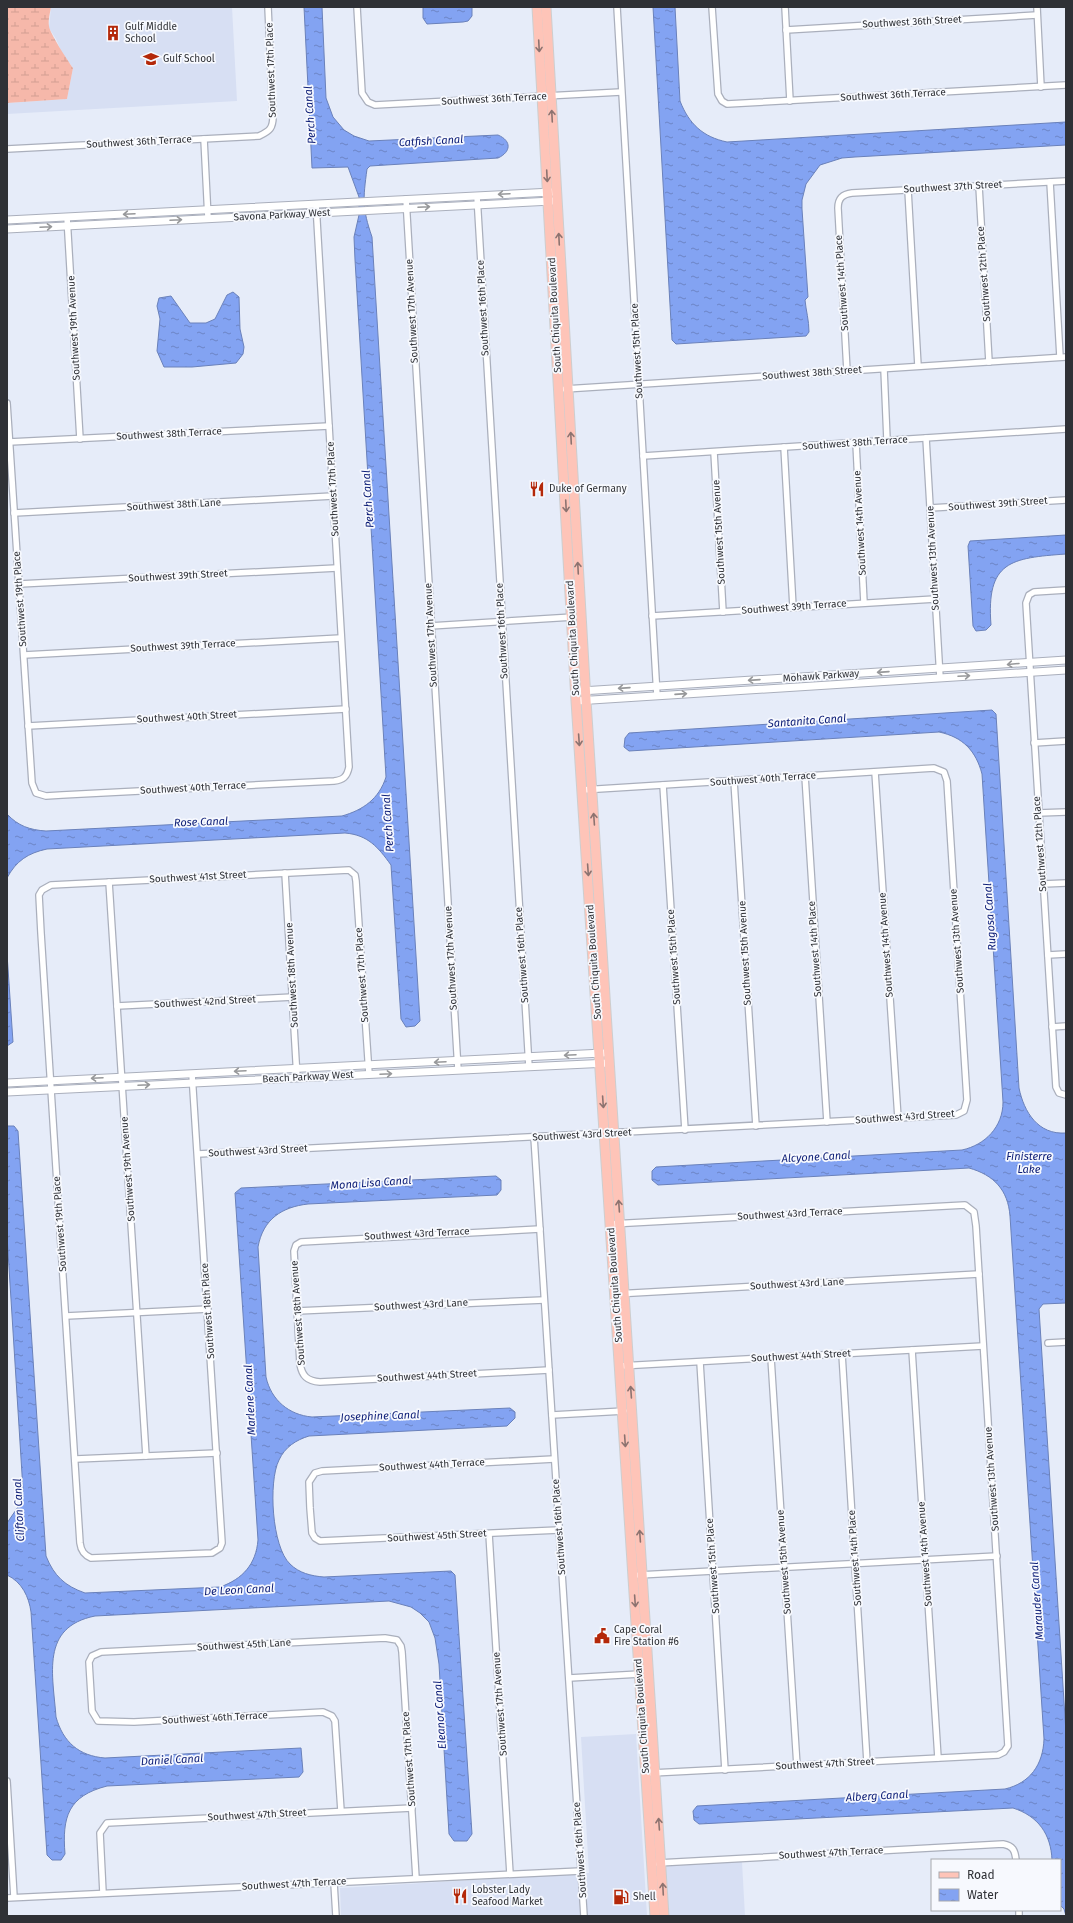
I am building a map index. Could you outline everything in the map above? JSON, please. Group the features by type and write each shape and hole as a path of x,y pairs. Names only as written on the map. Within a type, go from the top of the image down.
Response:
{"main road":[{"name":"South Chiquita Boulevard","path":"537,7 546,96 564,389 576,617 576,701 582,790 605,1058"},
{"name":"South Chiquita Boulevard","path":"546,7 546,96"},
{"name":"South Chiquita Boulevard","path":"576,617 586,696 609,1134 651,1773 661,1862 664,1916"},
{"name":"South Chiquita Boulevard","path":"651,1773 652,1863 655,1916"}],"street":[{"name":"Southwest 17th Place","path":"268,7 273,116 273,126 269,131"},
{"name":"Southwest 36th Terrace","path":"357,7 362,93 368,102 375,105 622,92"},
{"name":"Southwest 15th Place","path":"617,7 657,696"},
{"name":"Southwest 36th Terrace","path":"712,7 718,94 722,101 732,105 1066,85"},
{"path":"785,7 790,101"},
{"path":"1037,7 1041,87"},
{"name":"Southwest 36th Street","path":"786,30 1037,15"},
{"name":"Southwest 36th Terrace","path":"7,149 259,136 269,131"},
{"path":"204,139 208,218"},
{"name":"Southwest 37th Street","path":"841,197 852,193 1066,181"},
{"path":"1050,182 1063,357"},
{"name":"Southwest 12th Place","path":"979,186 989,362"},
{"path":"908,190 918,366"},
{"name":"Savona Parkway West","path":"7,220 477,196 552,197"},
{"name":"Southwest 16th Place","path":"477,196 529,1067"},
{"name":"Savona Parkway West","path":"7,229 477,205 552,197"},
{"name":"Southwest 14th Place","path":"841,197 838,202 838,208 847,371"},
{"name":"Southwest 17th Avenue","path":"406,199 430,626 458,1070"},
{"name":"Southwest 17th Place","path":"316,204 346,709 348,773"},
{"name":"Southwest 19th Avenue","path":"67,217 80,439"},
{"name":"Southwest 38th Street","path":"564,389 1063,357"},
{"path":"884,369 887,440"},
{"name":"Southwest 19th Place","path":"7,403 32,783 36,793"},
{"name":"Southwest 38th Terrace","path":"9,442 329,426"},
{"name":"Southwest 38th Terrace","path":"643,456 1066,429"},
{"name":"Southwest 13th Avenue","path":"926,438 940,678"},
{"name":"Southwest 14th Avenue","path":"856,443 864,603"},
{"path":"784,447 793,607"},
{"name":"Southwest 15th Avenue","path":"714,452 723,612"},
{"name":"Southwest 38th Lane","path":"14,513 333,496"},
{"name":"Southwest 39th Street","path":"930,508 1066,500"},
{"name":"Southwest 39th Street","path":"19,584 337,568"},
{"name":"Southwest 12th Place","path":"1066,590 1034,592 1029,595 1026,603 1028,663 1056,1087 1059,1093 1066,1095"},
{"name":"Southwest 39th Terrace","path":"652,616 935,599"},
{"path":"430,626 576,617"},
{"name":"Southwest 39th Terrace","path":"24,655 342,638"},
{"name":"Mohawk Parkway","path":"576,701 586,696 656,686 1066,660"},
{"name":"Mohawk Parkway","path":"576,691 586,696 657,696 1066,670"},
{"name":"Southwest 40th Street","path":"28,726 346,709"},
{"path":"1034,743 1066,741"},
{"name":"Southwest 40th Terrace","path":"582,790 934,768 944,772"},
{"name":"Southwest 14th Avenue","path":"875,772 898,1118"},
{"name":"Southwest 13th Avenue","path":"944,772 947,781 968,1100 964,1111"},
{"name":"Southwest 40th Terrace","path":"36,793 46,796 62,796 334,781 344,778 348,773"},
{"name":"Southwest 14th Place","path":"805,776 827,1122"},
{"name":"Southwest 15th Avenue","path":"734,781 756,1126"},
{"name":"Southwest 15th Place","path":"663,785 685,1130"},
{"path":"1038,814 1066,812"},
{"name":"Southwest 41st Street","path":"42,890 51,885 343,870 349,870 355,875"},
{"name":"Southwest 18th Avenue","path":"286,873 297,1078"},
{"name":"Southwest 17th Place","path":"355,875 369,1074"},
{"name":"Southwest 19th Avenue","path":"109,882 146,1456"},
{"path":"1043,884 1066,883"},
{"name":"Southwest 19th Place","path":"42,890 39,895 76,1460 80,1543 81,1549 86,1556"},
{"path":"1048,955 1066,954"},
{"name":"Southwest 42nd Street","path":"117,1006 293,997"},
{"path":"1052,1027 1066,1026"},
{"name":"Beach Parkway West","path":"7,1082 528,1058 605,1058"},
{"name":"Beach Parkway West","path":"7,1092 529,1067 605,1058"},
{"name":"Southwest 18th Place","path":"86,1556 97,1558 212,1553 220,1548 223,1537 192,1074"},
{"name":"Southwest 43rd Street","path":"198,1154 534,1138 956,1115 964,1111"},
{"name":"Southwest 16th Place","path":"534,1138 584,1916"},
{"name":"Southwest 43rd Terrace","path":"615,1224 934,1206 965,1205 970,1207"},
{"name":"Southwest 13th Avenue","path":"970,1207 974,1212 975,1218 997,1556 1008,1740 1008,1746 1004,1752"},
{"name":"Southwest 43rd Terrace","path":"296,1245 306,1240 540,1229"},
{"name":"Southwest 18th Avenue","path":"296,1245 294,1261 301,1370 306,1379"},
{"name":"Southwest 43rd Lane","path":"620,1294 979,1274"},
{"name":"Southwest 43rd Lane","path":"297,1311 544,1300"},
{"path":"66,1316 208,1309"},
{"path":"1048,1343 1066,1342"},
{"name":"Southwest 44th Street","path":"624,1365 983,1346"},
{"name":"Southwest 14th Avenue","path":"912,1350 938,1758"},
{"name":"Southwest 14th Place","path":"842,1354 867,1762"},
{"name":"Southwest 15th Avenue","path":"771,1358 796,1766"},
{"name":"Southwest 15th Place","path":"700,1362 725,1770"},
{"name":"Southwest 44th Street","path":"306,1379 320,1382 549,1370"},
{"path":"552,1415 627,1411"},
{"path":"76,1460 217,1452"},
{"name":"Southwest 44th Terrace","path":"315,1538 312,1533 309,1482 311,1476 315,1473 322,1471 554,1459"},
{"name":"Southwest 45th Street","path":"315,1538 320,1541 337,1541 559,1530"},
{"name":"Southwest 17th Avenue","path":"490,1534 510,1874"},
{"path":"638,1575 997,1556"},
{"name":"Southwest 45th Lane","path":"98,1721 92,1711 89,1662 92,1656 101,1652 385,1638 396,1640"},
{"name":"Southwest 17th Place","path":"396,1640 401,1646 402,1652 416,1878"},
{"path":"569,1678 644,1673"},
{"name":"Southwest 46th Terrace","path":"98,1721 134,1722 323,1712 332,1716 335,1721 341,1811"},
{"name":"Southwest 47th Street","path":"651,1773 998,1755 1004,1752"},
{"path":"7,1781 14,1897"},
{"name":"Southwest 47th Street","path":"103,1894 100,1839 103,1827 113,1822 412,1808"},
{"name":"Southwest 47th Terrace","path":"652,1863 1003,1844 1010,1845 1014,1849 1016,1859"},
{"name":"Southwest 47th Terrace","path":"7,1898 582,1871"},
{"path":"334,1883 336,1916"}],"shaded area":[{"name":"Gulf School","path":"51,7 232,7 237,101 7,114 7,103 67,99 73,68 61,51 49,28"},
{"path":"636,1734 647,1916 341,1916 340,1888 589,1873 581,1737"},
{"path":"742,1862 745,1916 666,1916 664,1863"}],"green space":[{"path":"7,7 51,7 49,21 50,29 59,47 73,68 67,99 7,103"}],"water":[{"path":"304,7 322,7 326,98 333,117 344,130 354,136 369,141 498,135 503,137 508,143 505,153 498,158 370,166 367,169 364,203 366,218 372,237 420,1021 415,1026 406,1027 401,1019 391,865 377,847 360,836 345,833 47,849 28,855 14,867 7,878 7,814 15,822 25,827 46,831 342,816 350,814 363,807 375,797 383,785 386,777 355,260 354,237 359,215 359,197 348,167 312,168"},
{"path":"423,7 472,7 472,16 468,21 463,22 427,24 423,18"},
{"path":"653,7 675,7 680,101 692,123 704,133 718,140 727,142 1066,122 1066,145 842,158 820,165 806,184 802,200 808,297 805,300 809,323 809,332 806,336 676,344 672,340"},
{"path":"233,292 239,297 240,329 244,347 243,354 236,363 192,367 164,367 157,351 160,319 157,306 159,298 171,296 190,323 206,323 215,319 227,295"},
{"path":"1066,535 1066,554 1017,561 1006,567 998,575 993,587 991,625 986,630 976,631 973,626 968,546 970,541"},
{"path":"992,710 996,714 1019,1088 1021,1097 1029,1113 1040,1126 1056,1133 1066,1133 1066,1303 1043,1304 1039,1309 1066,1733 1066,1916 1064,1909 1061,1906 1061,1859 1052,1859 1049,1842 1042,1827 1030,1816 1013,1808 699,1824 694,1820 693,1811 697,1806 1005,1789 1022,1782 1034,1772 1041,1757 1044,1739 1010,1216 1009,1207 1003,1191 992,1179 969,1168 658,1185 652,1180 652,1171 656,1167 962,1150 978,1144 991,1134 1000,1119 1003,1102 982,774 976,758 962,741 939,732 629,751 624,747 625,738 629,733"},
{"path":"7,954 13,1042 7,1046"},
{"path":"7,1126 14,1126 18,1131 46,1556 49,1563 61,1579 72,1587 85,1593 220,1587 235,1580 247,1570 257,1549 258,1540 235,1193 241,1188 496,1176 501,1180 501,1190 497,1195 308,1204 290,1208 275,1216 269,1222 264,1229 258,1247 266,1377 272,1393 282,1405 289,1410 304,1416 312,1417 510,1408 515,1412 515,1418 507,1426 309,1436 295,1442 281,1455 276,1470 274,1483 274,1514 279,1544 284,1556 290,1564 301,1572 324,1577 451,1571 455,1575 472,1834 467,1841 454,1841 449,1834 439,1664 435,1638 429,1622 420,1613 411,1607 389,1601 95,1616 77,1622 65,1631 58,1642 54,1655 53,1685 56,1717 59,1726 63,1734 73,1746 80,1751 96,1757 105,1758 301,1748 303,1772 299,1777 107,1786 94,1790 76,1802 70,1810 65,1829 65,1854 61,1860 52,1860 47,1855 31,1612 29,1601 24,1590 17,1582 7,1575 7,1523 20,1504 23,1490 7,1236"}],"place":[{"name":"Gulf Middle School","path":"113,33"},
{"name":"Gulf School","path":"151,59"},
{"name":"Duke of Germany","path":"537,489"},
{"name":"Cape Coral Fire Station #6","path":"602,1636"},
{"name":"Lobster Lady Seafood Market","path":"460,1896"},
{"name":"Shell","path":"621,1897"}],"water label":[{"name":"Perch Canal","path":"310,115"},
{"name":"Catfish Canal","path":"431,141"},
{"name":"Perch Canal","path":"368,499"},
{"name":"Santanita Canal","path":"807,721"},
{"name":"Rose Canal","path":"201,822"},
{"name":"Perch Canal","path":"388,823"},
{"name":"Rugosa Canal","path":"990,917"},
{"name":"Alcyone Canal","path":"816,1157"},
{"name":"Finisterre Lake","path":"1029,1162"},
{"name":"Mona Lisa Canal","path":"371,1183"},
{"name":"Marlene Canal","path":"250,1400"},
{"name":"Josephine Canal","path":"380,1416"},
{"name":"Clifton Canal","path":"19,1510"},
{"name":"De Leon Canal","path":"239,1590"},
{"name":"Marauder Canal","path":"1037,1601"},
{"name":"Eleanor Canal","path":"440,1715"},
{"name":"Daniel Canal","path":"172,1760"},
{"name":"Alberg Canal","path":"877,1796"}]}
